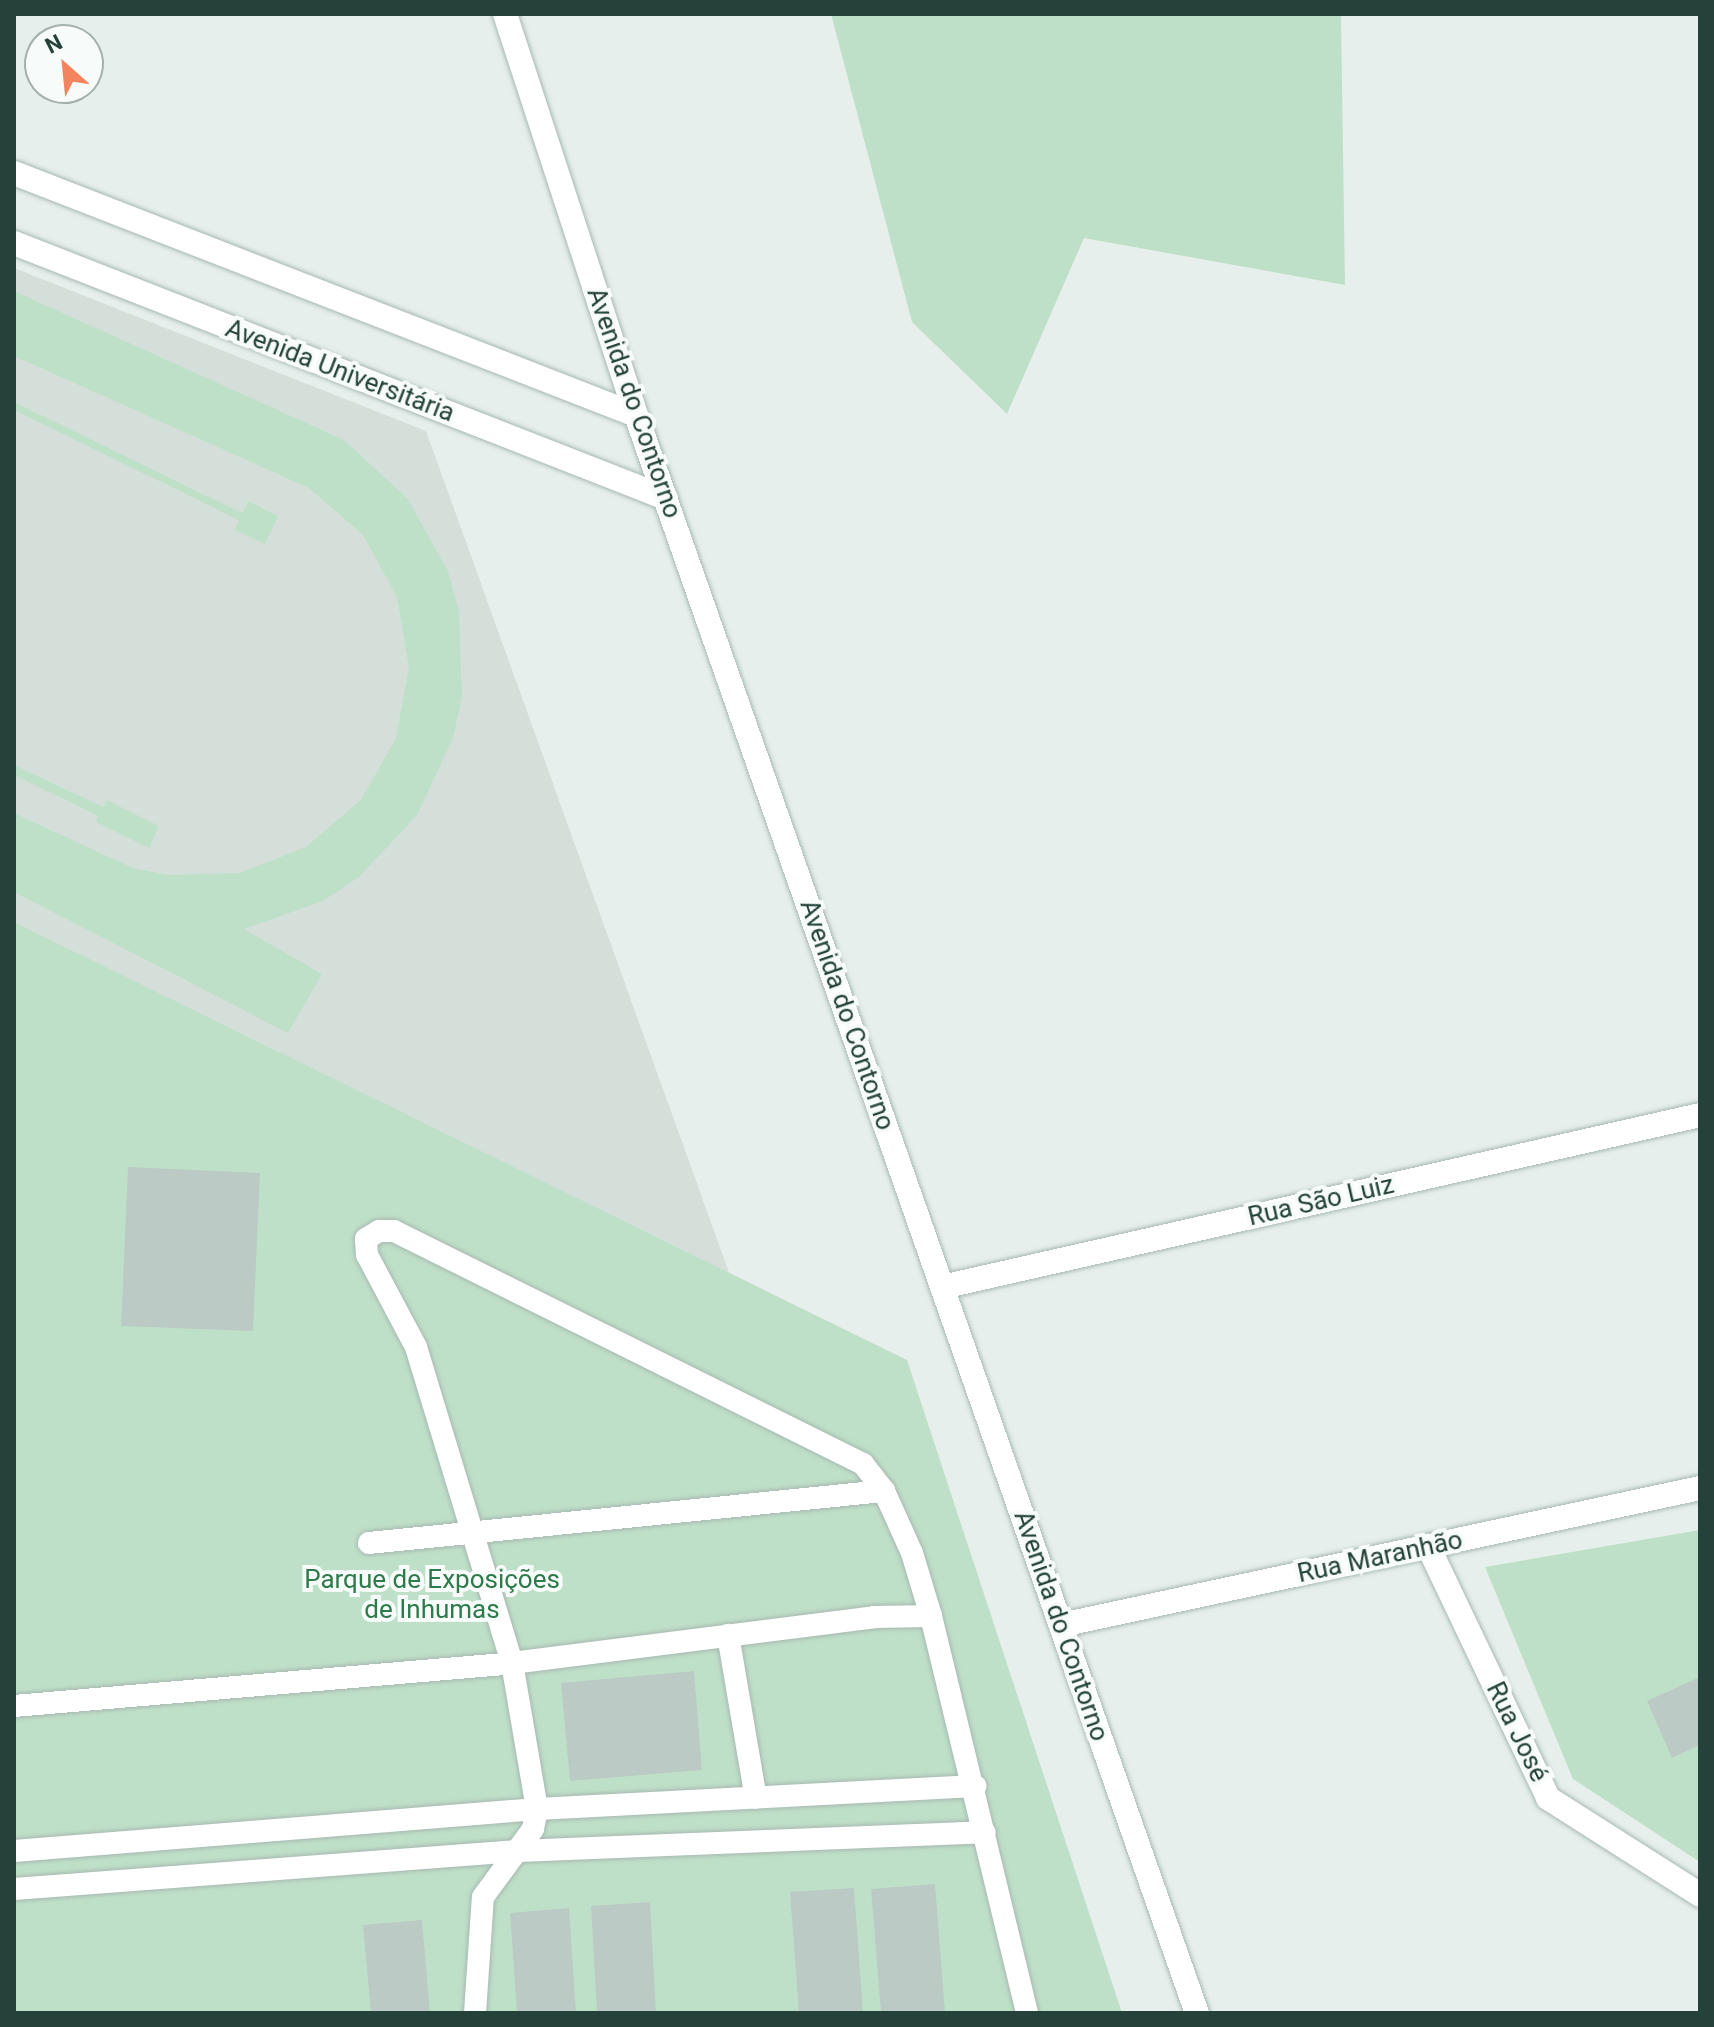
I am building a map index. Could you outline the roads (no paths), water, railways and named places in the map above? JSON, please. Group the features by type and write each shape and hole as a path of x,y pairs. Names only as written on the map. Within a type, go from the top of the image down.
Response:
{"street":[{"name":"Avenida do Contorno","path":"505,14 636,415 1197,2013"},
{"path":"14,173 636,415"},
{"name":"Avenida Universitária","path":"14,243 666,498"},
{"name":"Rua São Luiz","path":"942,1287 1700,1115"},
{"name":"Rua Maranhão","path":"1061,1625 1700,1488"},
{"name":"Rua José","path":"1428,1546 1548,1798 1700,1895"}],"lane":[{"path":"475,2013 483,1897 533,1829 537,1809 512,1663 416,1347 367,1255 366,1239 379,1231 394,1231 760,1410 863,1464 884,1491 912,1553 931,1616 975,1786 1027,2013"},
{"path":"369,1543 884,1491"},
{"path":"14,1706 512,1663 874,1617 931,1616"},
{"path":"728,1635 756,1798"},
{"path":"14,1851 537,1809 975,1786"},
{"path":"14,1889 518,1851 985,1832"}],"park label":[{"name":"Parque de Exposições de Inhumas","path":"432,1595"}]}
